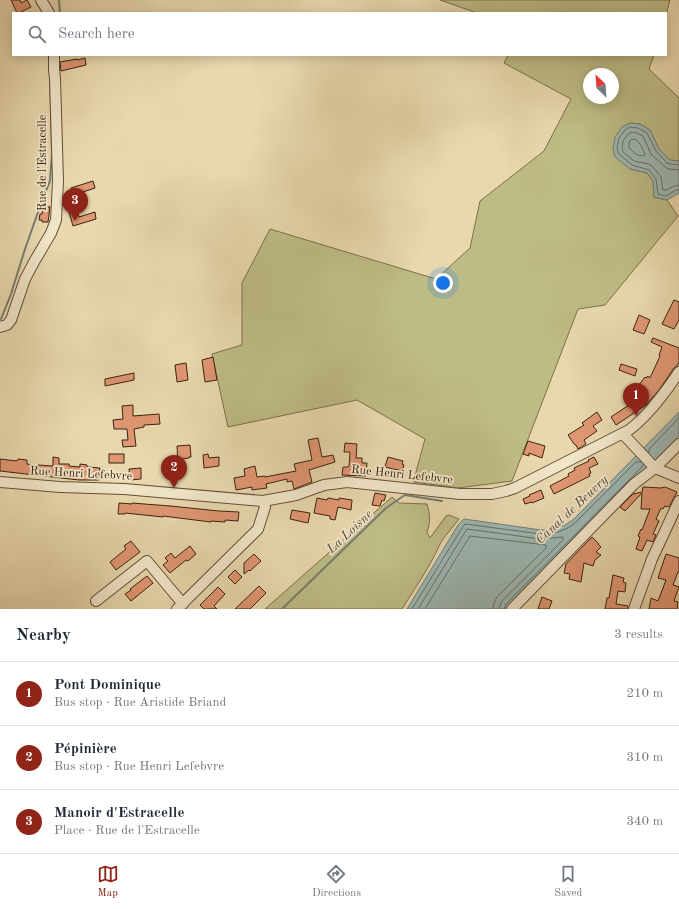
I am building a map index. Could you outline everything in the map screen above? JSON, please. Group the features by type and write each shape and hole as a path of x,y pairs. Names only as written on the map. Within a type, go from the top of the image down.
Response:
{"street":[{"path":"41,0 48,12"},
{"name":"Rue de l'Estracelle","path":"0,327 6,325 11,320 25,279 51,233 56,220 57,173 54,56"},
{"name":"Rue Henri Lefebvre","path":"0,482 263,501 296,495 324,485 348,482 460,494 492,494 515,488 623,434 633,427 660,399 679,372"},
{"path":"623,434 653,466 679,478"},
{"path":"512,609 634,484 679,444"},
{"path":"96,601 147,561 180,606 258,529 265,507 263,501"},
{"path":"634,609 652,559 679,501"}],"shaded area":[{"path":"440,0 670,0 667,12 474,12"},
{"path":"508,56 654,56 649,69 679,98 679,161 670,160 659,149 650,130 640,124 630,123 630,169 647,173 653,181 654,197 667,200 678,216 605,305 578,309 512,481 458,488 414,482 425,439 357,400 228,427 212,354 242,345 242,283 270,229 436,279 470,248 480,201 544,151 571,99 504,63"},
{"path":"392,497 399,503 427,504 430,518 427,532 430,538 446,516 449,515 459,519 441,541 432,561 402,609 265,609"}],"water":[{"path":"630,123 640,124 650,130 659,149 670,160 679,161 679,193 667,200 654,197 653,181 647,173 630,169 615,157 613,148 615,137 622,127"},
{"path":"679,412 679,436 507,609 407,609 458,525 464,519 541,530 555,529 563,526 574,519"}],"building":[{"path":"11,0 20,0 21,3 27,0 31,7 21,12 17,12"},
{"path":"85,58 86,65 61,71 60,62"},
{"path":"93,181 95,188 74,195 79,217 95,212 96,219 73,226 66,195 73,194 71,188"},
{"path":"43,206 50,207 48,222 42,222 42,220 39,220 40,214 42,214"},
{"path":"674,300 679,302 679,320 674,329 662,324"},
{"path":"639,315 650,320 644,334 633,330"},
{"path":"653,338 679,348 679,362 646,405 616,425 611,417 632,403 640,387 638,386 645,377 646,378 648,376 650,378 660,356 662,347 651,342"},
{"path":"213,357 217,380 205,382 202,360"},
{"path":"186,363 188,380 177,382 175,365"},
{"path":"621,364 637,369 635,376 619,370"},
{"path":"134,373 134,380 105,386 105,379"},
{"path":"133,405 133,416 159,414 160,424 144,425 144,427 134,429 136,446 123,447 122,440 128,440 127,429 114,429 113,420 123,419 122,406"},
{"path":"597,412 602,420 593,426 597,431 584,440 586,444 578,449 568,435 584,425 582,423"},
{"path":"318,438 322,457 333,455 335,462 309,470 312,482 294,489 292,481 287,482 287,479 266,484 267,488 252,490 252,487 236,490 234,478 245,476 244,469 255,466 257,477 265,477 296,471 294,464 312,460 308,440"},
{"path":"528,441 545,446 542,458 529,453 529,456 523,454"},
{"path":"345,443 357,444 356,458 362,458 362,463 367,463 366,476 342,475 343,467 349,466 350,452 344,452"},
{"path":"190,445 191,457 183,459 178,466 177,446"},
{"path":"109,454 124,454 124,463 109,463"},
{"path":"208,454 209,458 219,457 219,466 204,468 203,455"},
{"path":"53,457 59,458 59,464 69,464 69,466 80,467 80,464 87,465 87,467 100,468 99,480 79,480 0,471 0,459 17,461 18,459 27,460 27,464 53,466"},
{"path":"388,457 403,461 402,464 404,465 402,471 385,467"},
{"path":"594,457 598,464 589,468 591,473 589,474 590,476 554,494 550,486 569,476 568,474 575,470 574,468"},
{"path":"141,468 141,479 130,480 129,469"},
{"path":"643,487 665,487 677,492 669,507 665,506 663,509 661,508 656,519 659,521 653,534 656,535 653,542 647,540 642,551 636,549 640,537 638,536 641,529 642,530 650,509 641,509 642,493 625,511 620,507 633,494 642,492"},
{"path":"541,490 544,498 525,504 523,499"},
{"path":"375,493 386,495 380,506 372,505"},
{"path":"317,498 327,500 328,498 339,500 339,498 352,500 351,510 338,507 335,520 330,519 330,516 314,513"},
{"path":"119,503 239,512 238,521 225,520 225,522 211,522 163,516 125,513 118,514"},
{"path":"292,510 310,513 308,523 290,519"},
{"path":"592,537 601,547 596,552 601,555 595,560 593,566 584,563 581,582 569,579 570,574 564,573 566,564"},
{"path":"131,541 140,552 116,570 110,562 126,549 124,546"},
{"path":"190,546 196,554 170,573 163,565 168,561 165,558 171,553 175,558"},
{"path":"254,554 261,561 250,571 249,570 244,574 244,563"},
{"path":"666,554 679,558 679,572 673,585 679,587 674,601 678,602 677,609 649,609 651,598 658,601 666,580 658,578"},
{"path":"235,570 242,577 235,584 228,577"},
{"path":"613,575 624,578 623,582 626,583 625,592 618,591 616,604 628,606 628,609 605,609 607,598 609,598"},
{"path":"147,576 153,583 131,601 125,594"},
{"path":"259,586 266,593 250,609 235,609"},
{"path":"218,587 225,594 214,606 217,609 204,609 200,605"},
{"path":"542,597 552,601 549,609 538,609"}],"waterway":[{"path":"59,0 60,12"},
{"path":"1,319 50,181 52,154 50,73"},
{"name":"La Loisne","path":"282,609 386,508 399,499 405,495 442,501"}],"place":[{"name":"Manoir d'Estracelle","path":"75,221"},
{"name":"Pont Dominique","path":"636,416"},
{"name":"Pépinière","path":"174,488"}],"water label":[{"name":"Canal de Beuvry","path":"572,510"}]}
